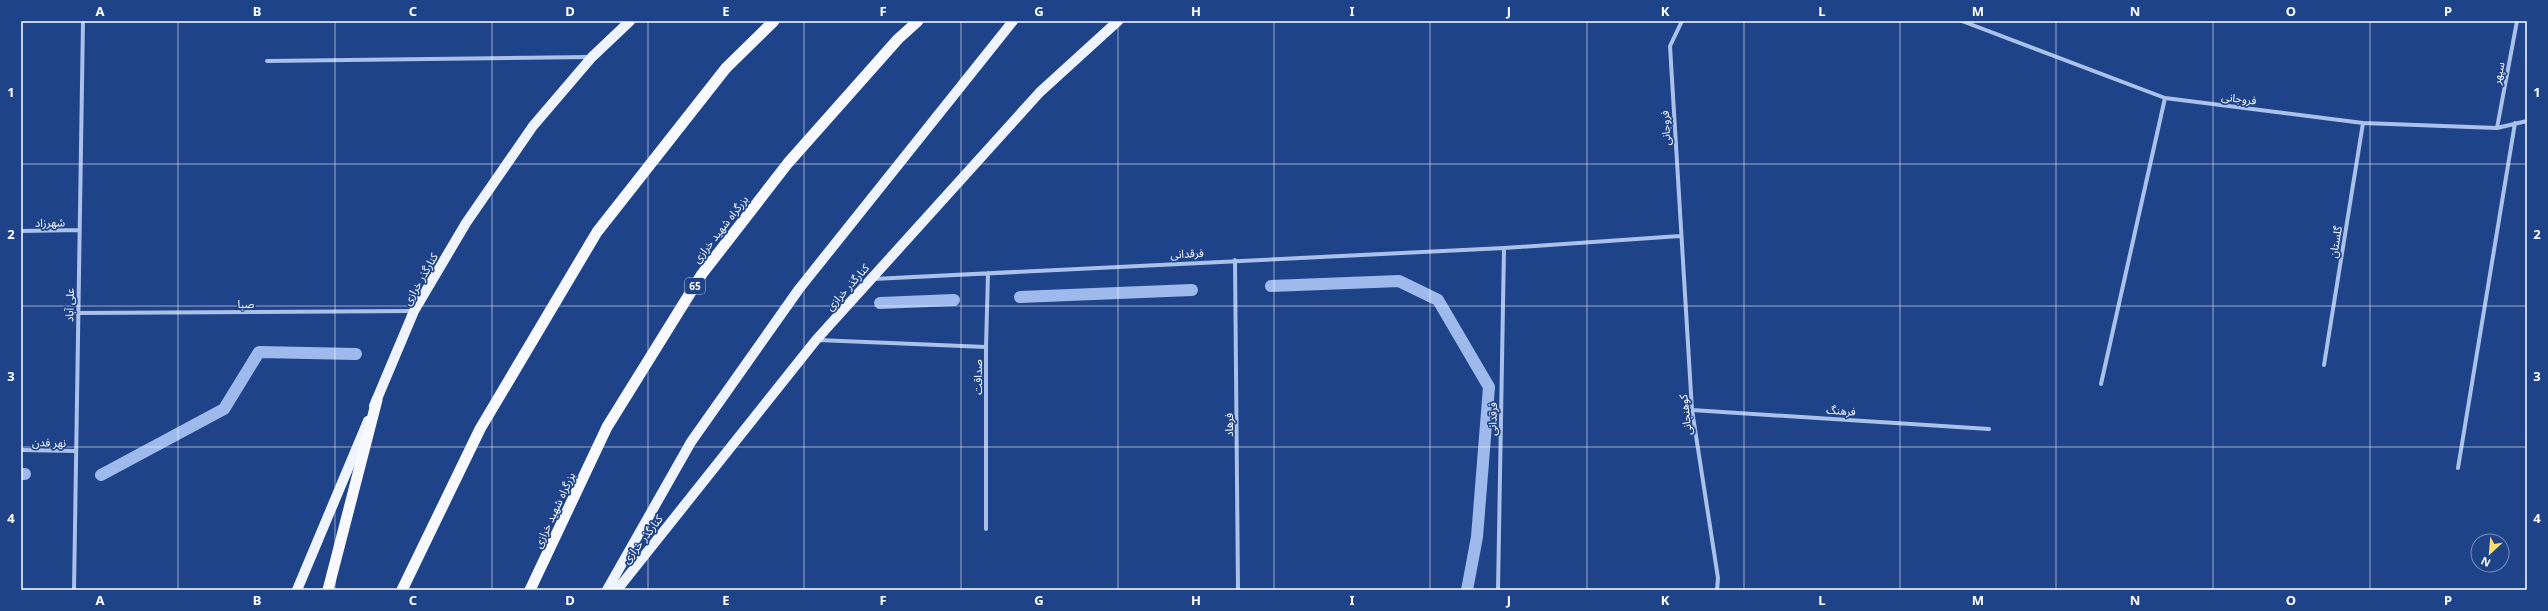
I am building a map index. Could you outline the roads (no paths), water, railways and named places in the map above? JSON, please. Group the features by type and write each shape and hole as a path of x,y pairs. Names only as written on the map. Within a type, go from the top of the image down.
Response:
{"highway":[{"path":"402,590 480,429 597,232 726,68 774,21"},
{"name":"بزرگراه شهید خرازی","path":"530,590 607,427 702,274 788,163 898,39 918,21"},
{"path":"328,590 377,400"}],"main road":[{"name":"کنارگذر خرازی","path":"297,590 414,311 466,224 533,126 592,57 630,21"},
{"path":"606,590 691,442 799,289 1013,21"},
{"name":"کنارگذر خرازی","path":"617,590 816,340 1040,92 1118,21"}],"street":[{"name":"علی آباد","path":"74,590 77,313 83,21"},
{"name":"فروجانی","path":"1680,236 1670,46 1682,21"},
{"name":"فروجانی","path":"1962,21 2165,98 2363,123 2496,128 2527,121"},
{"name":"سپهر","path":"2496,128 2517,21"},
{"path":"267,61 592,57"},
{"path":"2101,384 2165,98"},
{"name":"گلستان","path":"2324,365 2363,123"},
{"path":"2458,468 2515,123"},
{"name":"شهرزاد","path":"21,231 79,230"},
{"name":"فرقدانی","path":"871,279 1504,248 1680,236"},
{"name":"کوهنجانی","path":"1680,236 1692,410 1718,578 1717,590"},
{"name":"فرقدانی","path":"1498,590 1504,248"},
{"name":"فرهاد","path":"1235,260 1238,590"},
{"path":"986,347 988,273"},
{"name":"صبا","path":"77,313 414,311"},
{"name":"صداقت","path":"816,340 986,347 986,529"},
{"name":"فرهنگ","path":"1692,410 1989,429"},
{"name":"نهر فدن","path":"21,450 76,452"}],"waterway":[{"path":"1271,286 1399,281 1438,300 1489,387 1477,537 1467,590"},
{"path":"1020,297 1192,290"},
{"path":"880,303 954,300"},
{"path":"101,475 224,409 259,352 356,354"}]}
